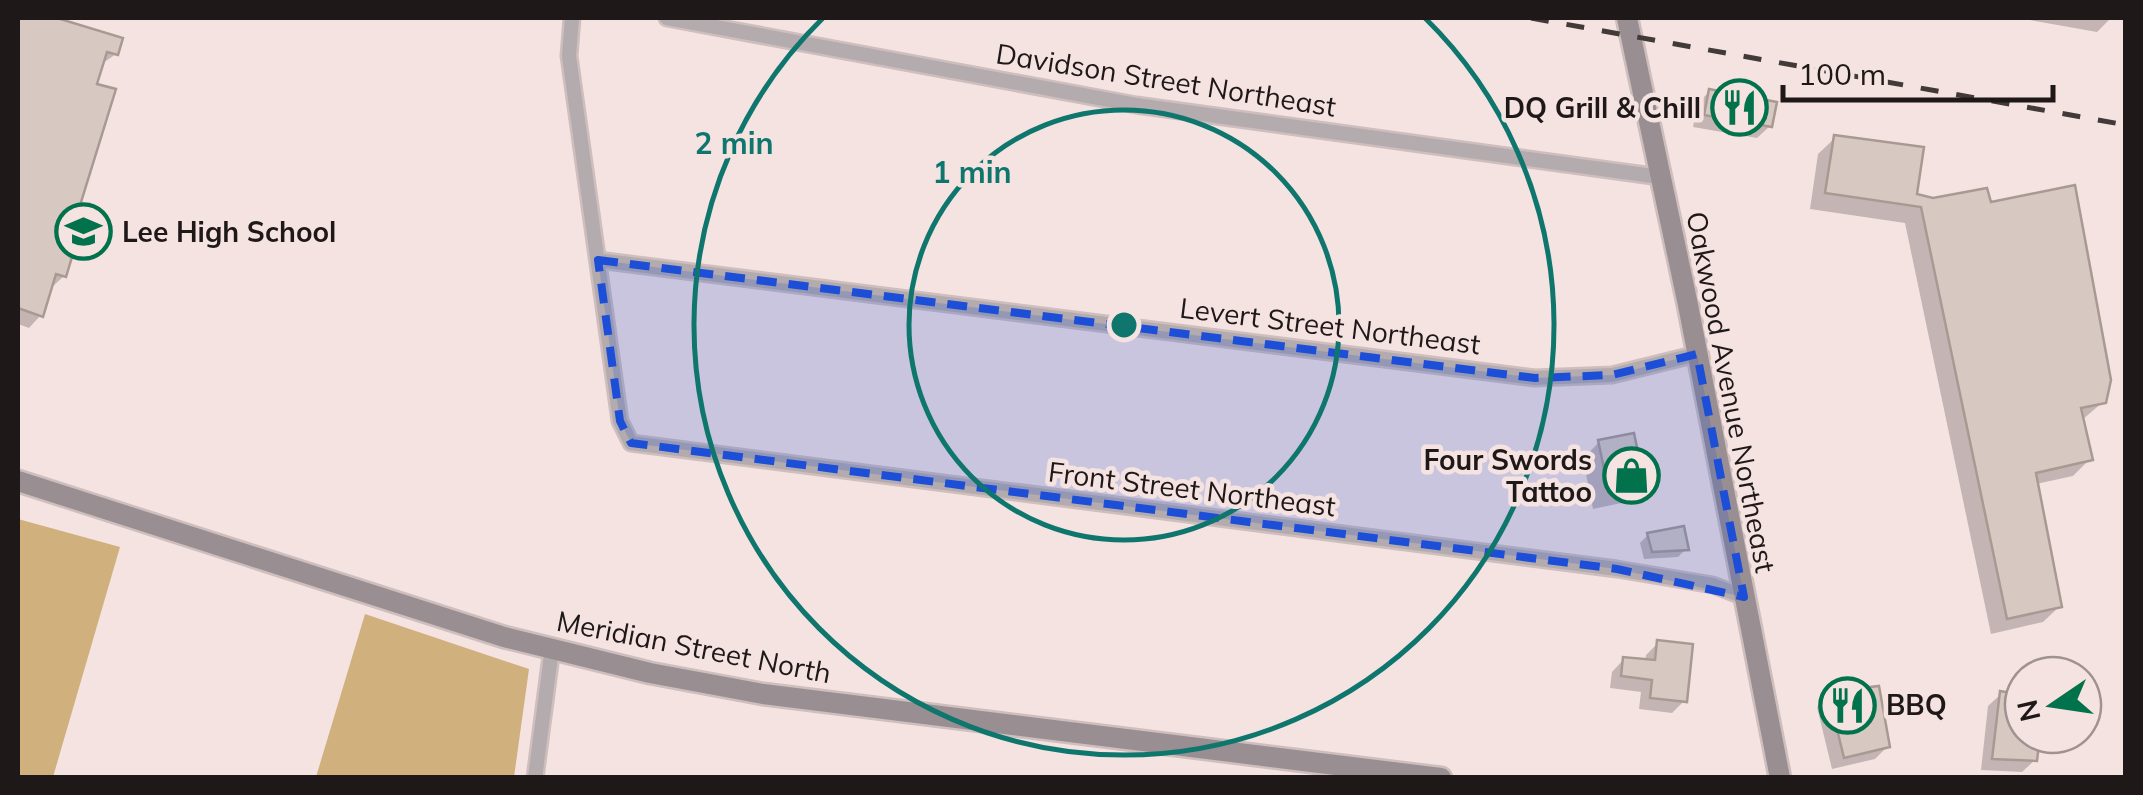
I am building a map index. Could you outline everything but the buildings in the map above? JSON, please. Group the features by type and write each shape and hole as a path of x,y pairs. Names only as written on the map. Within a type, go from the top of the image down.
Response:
{"street":[{"path":"572,18 569,56 598,260"},
{"name":"Davidson Street Northeast","path":"667,18 1136,105 1660,177"},
{"name":"Oakwood Avenue Northeast","path":"1627,18 1780,778"},
{"name":"Levert Street Northeast","path":"598,260 1534,378 1612,375 1697,354"},
{"name":"Front Street Northeast","path":"598,260 620,421 631,444 1617,569 1714,585 1744,597"},
{"name":"Meridian Street North","path":"18,481 504,637 650,672 763,694 1377,774 1442,778"},
{"path":"534,778 552,648"}],"highlighted area":[{"path":"598,260 1535,378 1612,375 1697,354 1744,597 1617,569 631,443 620,421"}],"shaded area":[{"path":"18,519 120,547 53,777 18,777"},
{"path":"365,614 529,669 514,777 316,777"}],"railway":[{"path":"1531,18 2126,125"}],"place":[{"name":"DQ Grill & Chill","path":"1740,108"},
{"name":"Lee High School","path":"83,232"},
{"name":"Four Swords Tattoo","path":"1631,476"},
{"name":"BBQ","path":"1847,705"}]}
